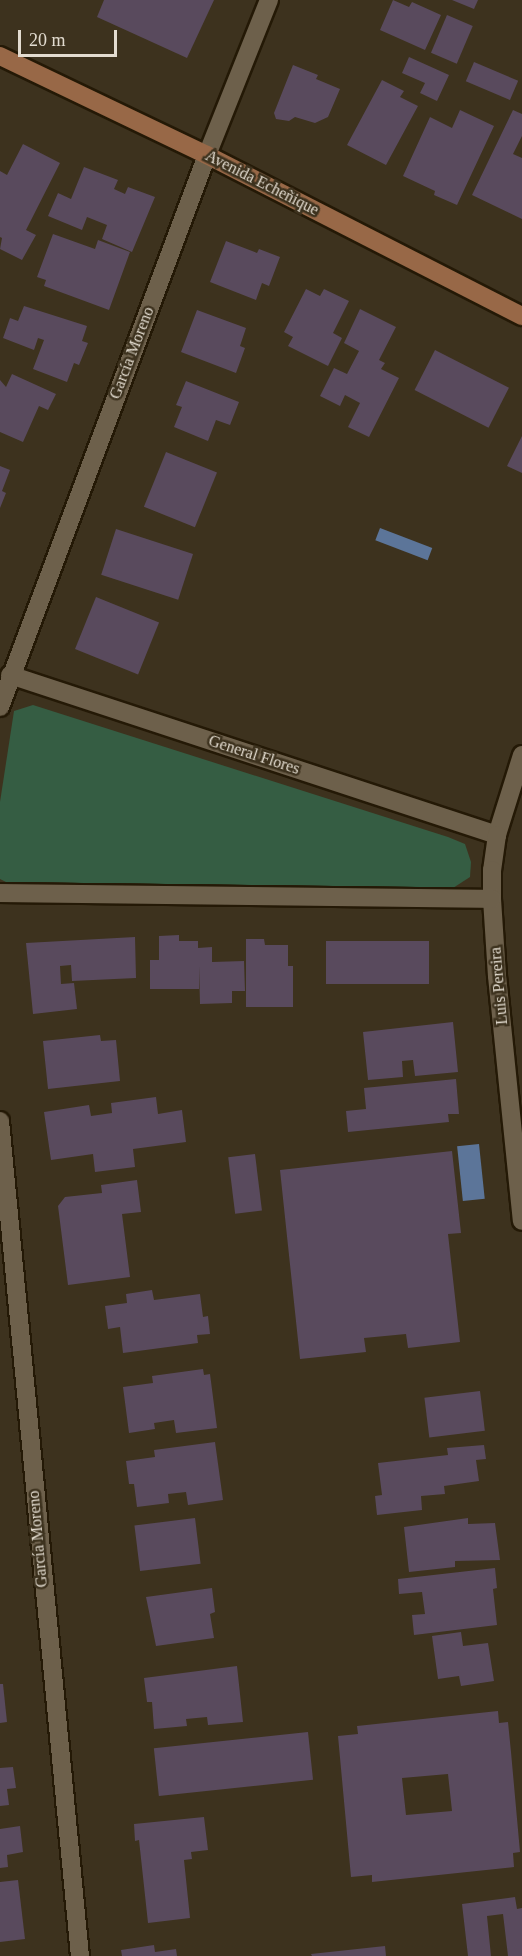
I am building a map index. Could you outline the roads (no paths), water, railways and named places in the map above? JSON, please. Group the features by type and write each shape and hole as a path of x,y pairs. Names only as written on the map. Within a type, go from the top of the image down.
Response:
{"street":[{"name":"García Moreno","path":"0,707 10,675 207,155 269,0"},
{"name":"Avenida Echeñique","path":"0,56 207,155 522,316"},
{"name":"General Flores","path":"10,675 497,835"},
{"name":"Luis Pereira","path":"522,755 497,835 492,870 497,976 522,1221"},
{"path":"0,893 492,898"},
{"name":"García Moreno","path":"0,1121 80,1956"}],"water":[{"path":"380,528 432,548 428,560 375,540"},
{"path":"479,1144 485,1199 463,1201 457,1146"}]}
